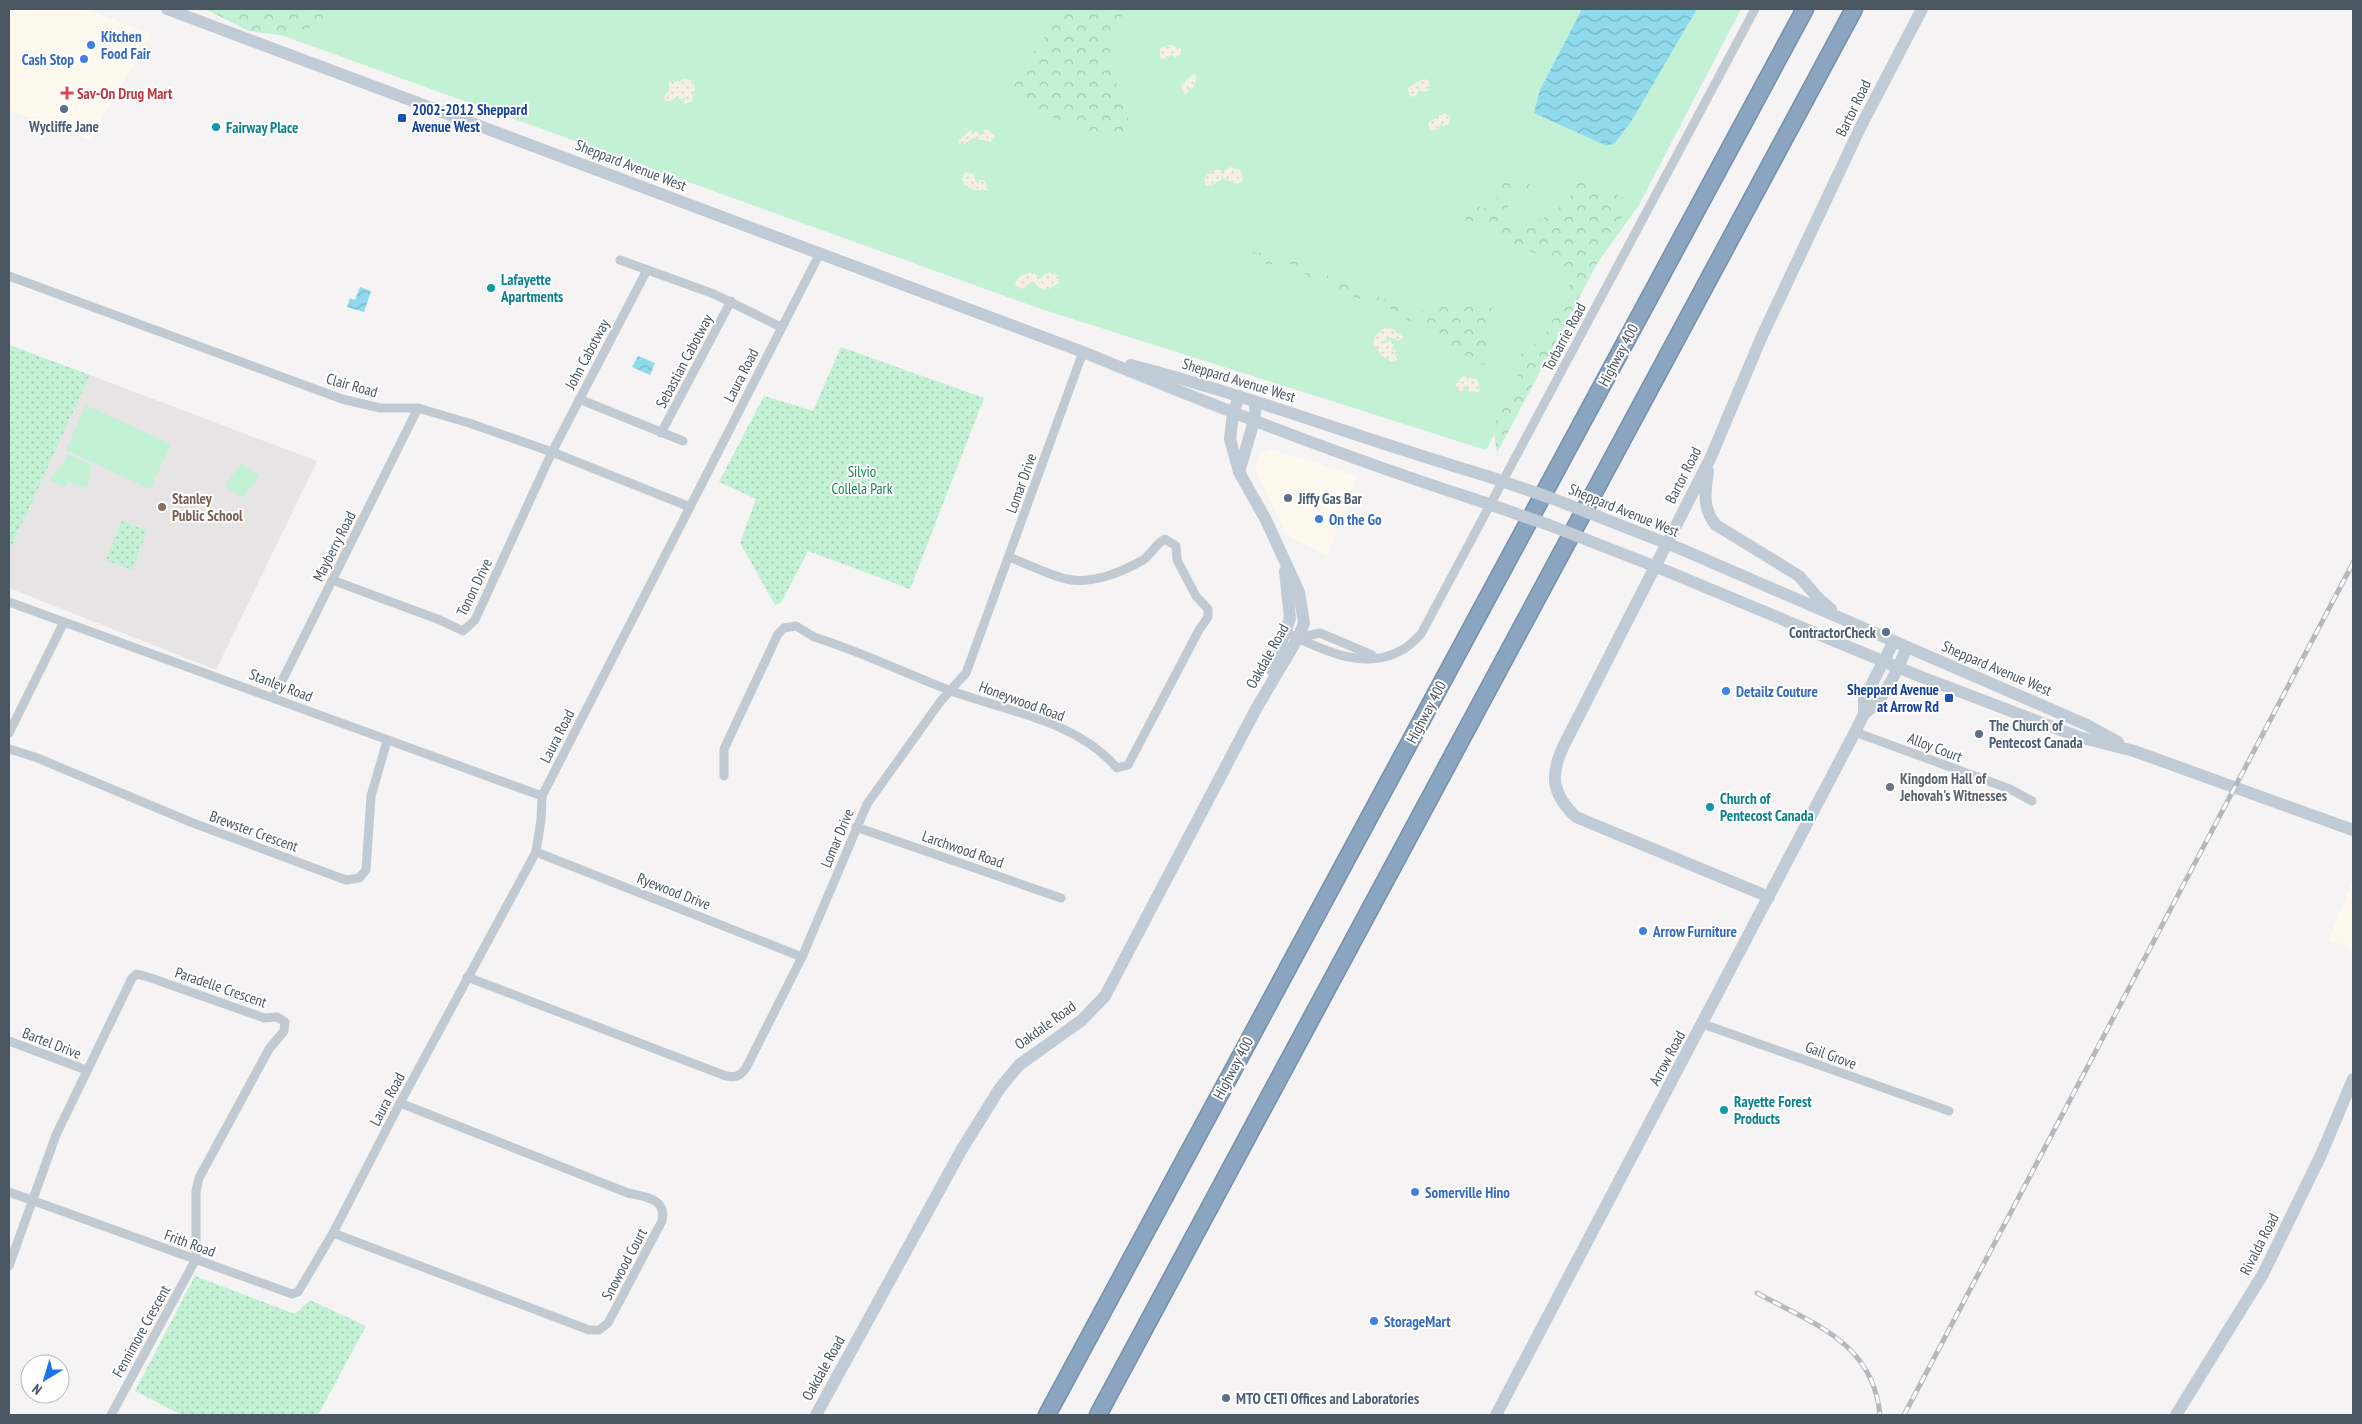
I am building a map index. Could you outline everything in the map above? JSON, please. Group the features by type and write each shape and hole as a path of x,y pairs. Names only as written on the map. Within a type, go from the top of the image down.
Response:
{"highway":[{"name":"Highway 400","path":"1047,1415 1805,9"},
{"path":"1098,1415 1854,9"}],"main road":[{"name":"Sheppard Avenue West","path":"167,9 1082,352 1233,414 1386,470 1549,525 1669,572 1898,667 2079,737 2134,751 2353,830"},
{"name":"Bartor Road","path":"1769,897 1576,817 1562,804 1556,788 1554,774 1560,752 1710,459 1762,336 1861,126 1922,9"},
{"name":"Sheppard Avenue West","path":"1082,352 1239,396 1404,452 1486,476 1551,498 1840,616 1894,642 2087,725 2134,751"},
{"name":"Oakdale Road","path":"816,1415 962,1149 1000,1088 1019,1065 1082,1020 1105,996 1256,709 1292,636 1284,561 1266,520 1240,472 1230,438 1233,414 1239,396"},
{"path":"1240,472 1254,421 1256,402"},
{"path":"1710,459 1705,491 1707,511 1712,521 1724,531 1799,576 1818,598 1840,616"},
{"name":"Arrow Road","path":"1864,714 1864,699 1894,642"},
{"name":"Arrow Road","path":"1496,1415 1703,1024 1864,714 1877,704 1907,647"},
{"name":"Rivalda Road","path":"2176,1415 2263,1274 2321,1156 2353,1079"}],"street":[{"name":"Torbarrie Road","path":"1292,636 1321,650 1349,658 1378,657 1400,651 1421,634 1755,9"},
{"name":"Laura Road","path":"333,1233 467,977 536,852 541,820 542,796 820,253"},
{"path":"620,260 731,301 781,327"},
{"name":"John Cabotway","path":"552,452 647,270"},
{"name":"Clair Road","path":"9,276 346,400 380,408 418,408 469,423 552,452 690,507"},
{"name":"Sebastian Cabotway","path":"661,433 731,301"},
{"name":"Lomar Drive","path":"467,977 726,1076 735,1078 746,1068 802,956 867,804 950,690 966,672 1082,352"},
{"path":"579,400 683,441"},
{"name":"Mayberry Road","path":"274,697 418,408"},
{"name":"Tonon Drive","path":"332,580 440,620 451,627 463,631 470,627 475,620 552,452"},
{"name":"Honeywood Road","path":"724,776 724,749 778,634 784,628 796,626 814,637 950,690 1054,724 1102,752 1117,768 1128,765 1199,630 1208,617 1208,609 1196,596 1177,560 1176,546 1169,540 1162,540 1151,555 1128,568 1098,578 1080,580 1067,579 1009,557"},
{"name":"Stanley Road","path":"9,602 542,796"},
{"path":"9,733 64,622"},
{"path":"1292,636 1320,632 1378,657"},
{"name":"Alloy Court","path":"1855,732 2010,789 2032,801"},
{"name":"Brewster Crescent","path":"9,749 35,757 211,830 346,880 359,878 366,870 371,796 387,741"},
{"name":"Larchwood Road","path":"856,826 1061,898"},
{"name":"Ryewood Drive","path":"536,852 802,956"},
{"name":"Paradelle Crescent","path":"33,1200 56,1135 132,978 137,974 264,1018 277,1017 285,1022 284,1032 269,1049 200,1178 196,1191 196,1260"},
{"name":"Gail Grove","path":"1703,1024 1949,1111"},
{"name":"Bartel Drive","path":"9,1041 86,1070"},
{"name":"Snowood Court","path":"333,1233 590,1330 599,1330 608,1324 662,1221 664,1211 662,1205 654,1201 628,1193 400,1103"},
{"name":"Frith Road","path":"9,1192 292,1294 298,1292 333,1233"},
{"path":"9,1266 33,1200"},
{"name":"Fennimore Crescent","path":"111,1415 196,1260"}],"shaded area":[{"path":"12,9 87,9 151,34 90,140 9,110 9,15"},
{"name":"Stanley Public School","path":"90,375 317,461 216,670 9,588 9,552"},
{"path":"1271,449 1358,476 1327,556 1286,535 1256,470 1255,463 1259,455"},
{"path":"2353,879 2353,949 2329,940"}],"green space":[{"path":"205,9 332,9 326,18 313,27 279,35 249,31"},
{"path":"209,9 1741,9 1639,205 1556,321 1486,450 1038,308"},
{"path":"1056,9 1126,9 1109,38 1113,72 1133,135 1127,139 1075,128 1021,102 1014,89 1018,73 1055,24"},
{"path":"1507,173 1537,188 1532,196 1514,187 1504,218 1528,229 1567,202 1581,178 1630,201 1497,453 1493,425 1519,382 1514,364 1527,347 1542,342 1576,273 1465,220 1472,204 1492,211"},
{"path":"1253,252 1297,257 1324,274 1416,312 1471,299 1492,301 1487,366 1460,353 1386,306 1328,290 1292,264 1256,264"},
{"path":"9,345 90,375 9,552"},
{"name":"Silvio Collela Park","path":"841,347 984,398 910,589 808,551 781,603 775,605 740,543 756,499 719,482 764,396 813,411"},
{"path":"86,405 171,444 150,489 66,450"},
{"path":"68,454 92,465 87,488 68,482 66,487 50,481 55,470 58,471"},
{"path":"241,463 259,476 243,498 225,486"},
{"path":"122,520 147,531 132,570 106,560"},
{"path":"195,1276 295,1314 310,1300 366,1326 318,1415 182,1415 135,1391"}],"sand":[{"path":"1170,45 1181,48 1181,54 1176,58 1171,54 1168,58 1162,59 1160,48"},
{"path":"1194,73 1197,78 1192,90 1189,88 1188,93 1184,94 1181,86"},
{"path":"684,79 691,80 695,88 692,101 685,104 681,101 685,100 685,97 680,99 676,97 671,101 665,101 664,96 669,90 669,81 678,82"},
{"path":"1424,79 1429,81 1429,90 1422,93 1419,88 1417,95 1410,97 1407,88"},
{"path":"1445,113 1451,117 1449,124 1443,126 1441,122 1439,129 1431,131 1428,124 1430,121"},
{"path":"985,129 994,133 995,137 991,142 974,138 964,144 959,143 959,140 969,131 977,132 981,137 982,131"},
{"path":"1230,167 1240,170 1243,176 1242,182 1237,184 1223,178 1211,186 1205,185 1204,179 1208,174 1218,169 1224,172"},
{"path":"965,172 973,174 977,184 980,180 984,180 989,190 974,190 963,184 962,178"},
{"path":"1033,272 1040,279 1045,274 1052,272 1058,276 1059,283 1047,290 1039,288 1033,281 1022,289 1016,286 1015,283 1020,276"},
{"path":"1387,326 1404,337 1399,341 1390,337 1383,341 1385,344 1390,340 1394,344 1392,349 1396,351 1394,355 1398,356 1398,359 1392,362 1382,356 1373,344 1375,336"},
{"path":"1463,376 1477,379 1480,389 1478,392 1470,392 1464,385 1463,391 1460,391 1455,385"}],"water":[{"path":"1582,9 1697,9 1632,120 1615,143 1607,146 1534,113 1540,90"},
{"path":"360,287 371,291 364,312 347,307 350,298 355,300"},
{"path":"638,356 655,363 650,375 632,367"}],"railway":[{"path":"1904,1415 2353,563"},
{"path":"1757,1293 1819,1326 1853,1352 1866,1370 1875,1390 1880,1415"}],"place":[{"name":"Kitchen Food Fair","path":"91,45"},
{"name":"Cash Stop","path":"84,59"},
{"name":"Sav-On Drug Mart","path":"67,93"},
{"name":"Wycliffe Jane","path":"64,109"},
{"name":"2002-2012 Sheppard Avenue West","path":"402,118"},
{"name":"Fairway Place","path":"216,127"},
{"name":"Lafayette Apartments","path":"491,288"},
{"name":"Jiffy Gas Bar","path":"1288,498"},
{"name":"Stanley Public School","path":"162,507"},
{"name":"On the Go","path":"1319,519"},
{"name":"ContractorCheck","path":"1886,632"},
{"name":"Detailz Couture","path":"1726,691"},
{"name":"Sheppard Avenue at Arrow Rd","path":"1949,698"},
{"name":"The Church of Pentecost Canada","path":"1979,734"},
{"name":"Kingdom Hall of Jehovah's Witnesses","path":"1890,787"},
{"name":"Church of Pentecost Canada","path":"1710,807"},
{"name":"Arrow Furniture","path":"1643,931"},
{"name":"Rayette Forest Products","path":"1724,1110"},
{"name":"Somerville Hino","path":"1415,1192"},
{"name":"StorageMart","path":"1374,1321"},
{"name":"MTO CETI Offices and Laboratories","path":"1226,1398"}]}
